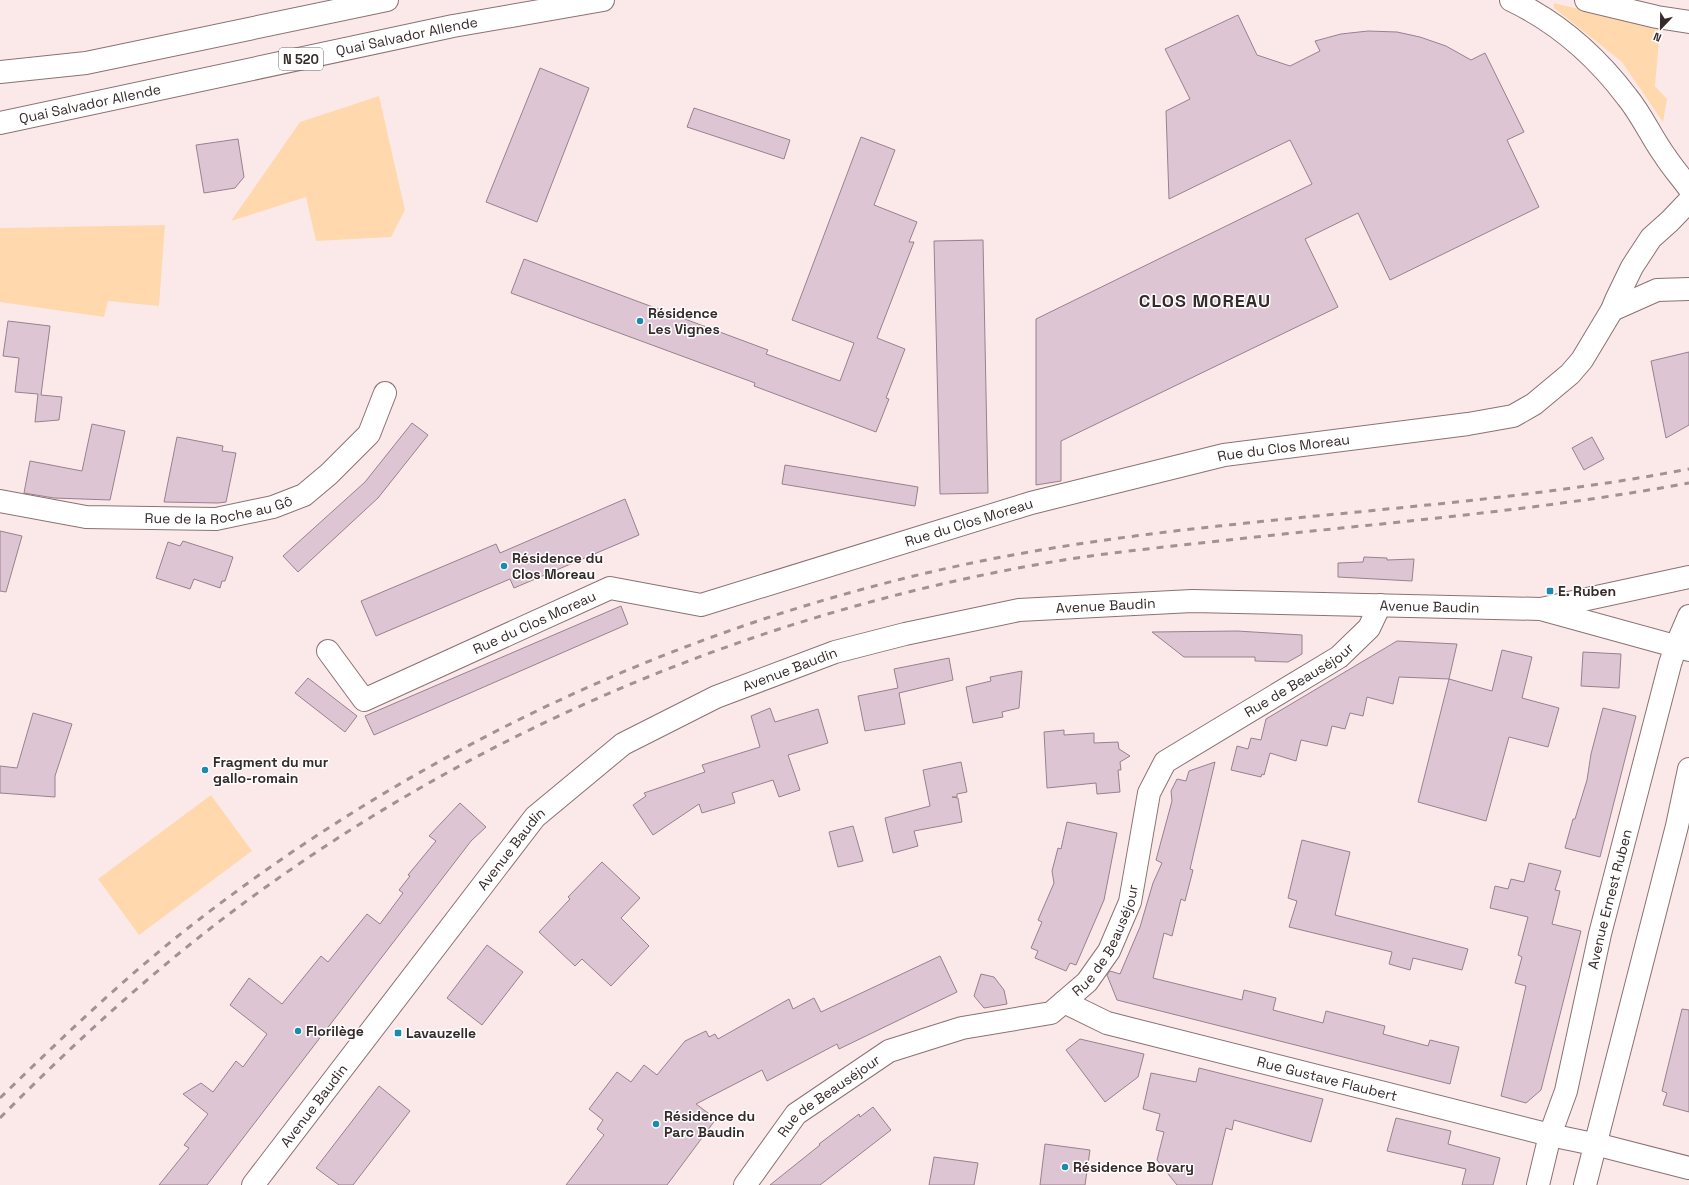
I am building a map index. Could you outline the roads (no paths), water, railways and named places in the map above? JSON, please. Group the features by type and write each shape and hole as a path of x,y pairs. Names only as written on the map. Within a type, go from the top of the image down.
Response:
{"street":[{"path":"0,72 86,63 387,0"},
{"name":"Quai Salvador Allende","path":"0,123 453,26 603,0"},
{"path":"1511,0 1533,11 1564,32 1595,60 1627,97 1647,126 1664,156 1689,188"},
{"path":"1586,0 1657,17 1689,22"},
{"name":"Rue du Clos Moreau","path":"328,651 364,700 610,588 700,605 1031,503 1224,455 1468,424 1513,416 1534,404 1570,374 1582,360 1612,310 1632,267 1651,238 1689,201"},
{"path":"1612,310 1657,290 1689,289"},
{"name":"Rue de la Roche au Gô","path":"0,501 93,517 216,519 273,507 304,495 329,474 369,434 385,393"},
{"name":"Avenue Baudin","path":"253,1185 535,817 623,744 716,697 834,652 905,634 1019,610 1192,602 1541,609 1689,576"},
{"name":"Rue de Beauséjour","path":"745,1185 796,1114 889,1051 962,1028 1051,1013 1087,982 1109,951 1130,902 1149,792 1165,762 1340,657 1369,628 1380,606"},
{"name":"Avenue Baudin","path":"1541,609 1683,648"},
{"name":"Avenue Ernest Ruben","path":"1538,1185 1550,1136 1566,1091 1600,934 1670,664 1683,648 1689,616"},
{"path":"1584,1185 1677,826 1689,770"},
{"name":"Rue Gustave Flaubert","path":"1064,1002 1107,1023 1550,1136 1595,1144 1689,1168"}],"railway":[{"path":"0,1098 73,1028 148,960 201,918 291,853 385,793 482,738 582,690 685,647 790,610 898,580 1007,556 1092,542 1177,531 1519,495 1689,469"},
{"path":"0,1118 75,1045 153,975 207,931 303,861 403,798 508,741 615,691 726,647 839,611 954,581 1070,559 1523,508 1579,501 1689,483"}],"place":[{"name":"Résidence Les Vignes","path":"640,321"},
{"name":"Résidence du Clos Moreau","path":"504,566"},
{"name":"E. Ruben","path":"1550,591"},
{"name":"Fragment du mur gallo-romain","path":"205,770"},
{"name":"Florilège","path":"298,1031"},
{"name":"Lavauzelle","path":"398,1033"},
{"name":"Résidence du Parc Baudin","path":"656,1124"},
{"name":"Résidence Bovary","path":"1065,1167"}],"district":[{"name":"CLOS MOREAU","path":"1205,300"}]}
